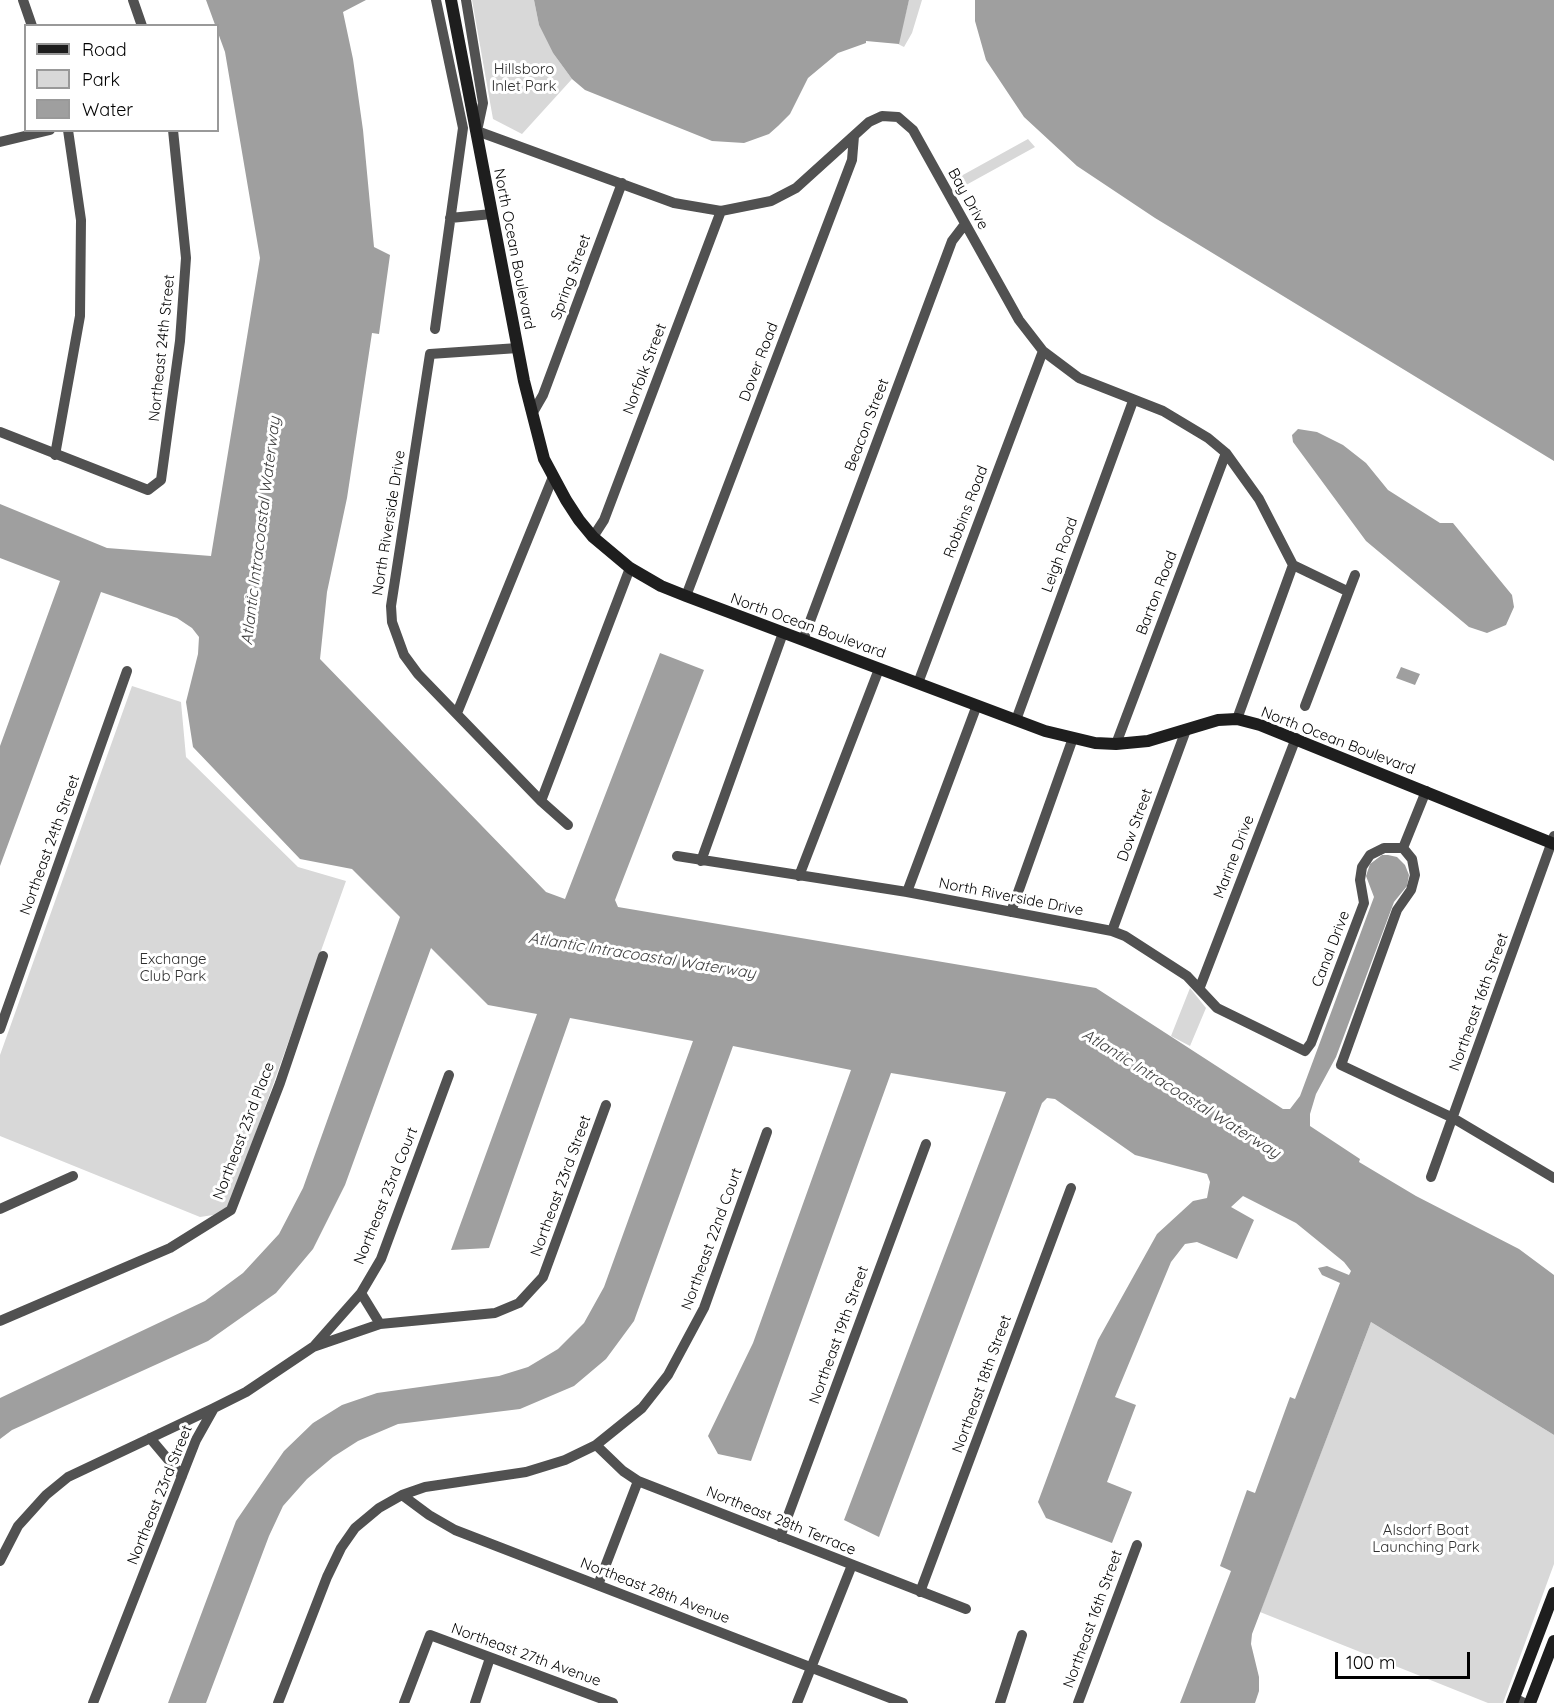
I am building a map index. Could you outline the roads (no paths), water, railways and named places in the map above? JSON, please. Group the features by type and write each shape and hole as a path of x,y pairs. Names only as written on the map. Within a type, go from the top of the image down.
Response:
{"main road":[{"name":"North Ocean Boulevard","path":"452,0 518,348 544,459 566,500 593,537 630,568 661,586 686,596 1016,720 1073,738 1116,744 1148,741 1209,722 1237,719 1296,738 1553,841"},
{"path":"1517,1701 1554,1593"},
{"path":"1530,1703 1554,1641"}],"street":[{"path":"23,0 31,24"},
{"path":"133,0 141,24"},
{"path":"435,329 463,128 436,0"},
{"path":"466,0 483,104 477,130"},
{"name":"Bay Drive","path":"477,130 674,203 721,211 771,201 796,188 869,122 882,116 898,117 913,130 1019,320 1043,351 1079,378 1185,422 1226,453 1259,499 1293,565"},
{"path":"0,142 42,132"},
{"path":"0,432 55,455 80,316 81,220 68,132"},
{"name":"Northeast 24th Street","path":"55,455 148,490 161,480 182,317 186,258 173,132"},
{"name":"Dover Road","path":"686,596 852,160 854,136"},
{"name":"Spring Street","path":"532,414 543,395 622,183"},
{"name":"Norfolk Street","path":"593,537 604,520 721,211"},
{"path":"450,218 492,213"},
{"name":"Beacon Street","path":"803,640 952,241 965,224"},
{"name":"North Riverside Drive","path":"518,348 430,354 391,606 392,622 404,655 418,674 540,801 568,825"},
{"name":"Robbins Road","path":"918,683 1043,351"},
{"name":"Leigh Road","path":"1016,720 1133,401"},
{"name":"Barton Road","path":"1116,744 1226,453"},
{"path":"457,713 553,477"},
{"path":"1237,719 1293,565 1347,591"},
{"path":"540,801 630,568"},
{"path":"1305,706 1355,575"},
{"path":"701,861 783,633"},
{"path":"800,876 879,669"},
{"name":"Northeast 24th Street","path":"0,1029 127,671"},
{"path":"907,892 977,705"},
{"name":"Dow Street","path":"1112,931 1186,730"},
{"path":"1011,912 1073,738"},
{"name":"Marine Drive","path":"1200,987 1296,738"},
{"path":"1426,791 1403,848 1412,859 1415,875 1412,890 1397,910 1341,1065 1453,1118 1554,1178"},
{"name":"Northeast 16th Street","path":"1431,1176 1553,841"},
{"name":"Canal Drive","path":"1305,1051 1311,1043 1364,903 1360,880 1362,867 1370,855 1384,848 1403,848"},
{"name":"North Riverside Drive","path":"677,856 907,892 1112,931 1125,936 1200,987 1207,1000 1217,1008 1305,1051"},
{"name":"Northeast 23rd Place","path":"0,1321 170,1248 231,1210 280,1083 323,956"},
{"name":"Northeast 23rd Court","path":"313,1347 361,1293 385,1249 449,1075"},
{"name":"Northeast 23rd Street","path":"93,1703 196,1440 214,1408 246,1392 313,1347 381,1324 495,1313 519,1303 543,1277 554,1253 606,1105"},
{"name":"Northeast 22nd Court","path":"278,1703 327,1577 341,1548 355,1528 379,1508 402,1495 434,1485 526,1472 565,1460 597,1445 642,1408 668,1375 704,1308 766,1132"},
{"name":"Northeast 19th Street","path":"780,1537 926,1144"},
{"path":"0,1209 73,1176"},
{"name":"Northeast 18th Street","path":"920,1592 1071,1188"},
{"path":"361,1293 381,1324"},
{"path":"0,1561 18,1526 46,1494 68,1477 214,1408"},
{"path":"150,1438 182,1476"},
{"name":"Northeast 28th Terrace","path":"597,1445 623,1471 638,1481 966,1609"},
{"path":"598,1585 638,1481"},
{"name":"Northeast 28th Avenue","path":"402,1495 429,1515 455,1530 903,1703"},
{"name":"Northeast 16th Street","path":"1078,1703 1137,1545"},
{"path":"797,1703 852,1565"},
{"name":"Northeast 27th Avenue","path":"404,1703 430,1635 613,1703"},
{"path":"1000,1703 1022,1635"},
{"path":"475,1703 490,1658"},
{"path":"579,1703 583,1692"}],"water":[{"name":"Atlantic Intracoastal Waterway","path":"206,0 366,0 343,12 353,59 363,130 374,247 390,255 379,334 372,333 347,498 327,592 320,659 546,892 565,899 660,653 704,670 615,900 618,907 1096,988 1283,1109 1290,1109 1300,1096 1374,897 1366,876 1370,864 1382,855 1388,855 1397,857 1405,865 1409,875 1407,886 1394,902 1336,1057 1316,1094 1310,1114 1310,1126 1360,1159 1359,1162 1416,1196 1519,1249 1554,1275 1554,1435 1371,1322 1252,1634 1251,1644 1259,1677 1259,1691 1255,1703 1180,1703 1231,1571 1220,1566 1247,1490 1255,1493 1290,1397 1295,1399 1340,1283 1322,1275 1318,1268 1327,1266 1349,1275 1351,1271 1344,1262 1296,1223 1243,1196 1231,1207 1254,1220 1237,1259 1197,1242 1185,1244 1171,1262 1115,1397 1136,1405 1107,1482 1132,1492 1112,1543 1046,1518 1038,1502 1098,1340 1157,1234 1193,1201 1207,1198 1210,1182 1207,1174 1135,1155 1055,1099 1047,1098 1042,1103 879,1537 844,1520 1006,1092 891,1073 751,1461 718,1454 708,1436 753,1343 851,1070 733,1046 634,1321 606,1359 574,1386 520,1409 398,1424 358,1441 333,1457 307,1479 283,1506 269,1536 206,1703 168,1703 236,1521 284,1451 313,1423 342,1405 377,1393 499,1376 528,1367 558,1349 584,1323 604,1287 693,1041 570,1018 489,1248 451,1250 537,1014 488,1005 431,948 345,1185 313,1249 276,1293 208,1341 12,1430 0,1439 0,1398 205,1301 243,1273 279,1234 303,1188 400,917 352,869 300,859 193,747 186,702 198,654 199,637 192,628 177,618 101,592 0,866 0,746 60,581 0,558 0,504 107,548 211,556 260,258 225,52 219,36 219,24 215,24"},
{"path":"534,0 909,0 899,44 866,41 866,43 838,53 808,78 790,114 778,126 769,134 744,143 712,141 585,90 572,79 553,53 539,25"},
{"path":"975,0 1554,0 1554,461 1155,218 1077,166 1024,117 986,60 975,21"},
{"path":"1298,429 1317,432 1343,445 1366,463 1388,490 1440,523 1453,523 1512,595 1514,607 1506,625 1487,633 1469,627 1366,541 1293,442 1292,435"},
{"path":"1401,667 1420,674 1415,685 1396,678"}],"park label":[{"name":"Hillsboro Inlet Park","path":"524,78"},
{"name":"Exchange Club Park","path":"173,968"},
{"name":"Alsdorf Boat Launching Park","path":"1426,1538"}]}
